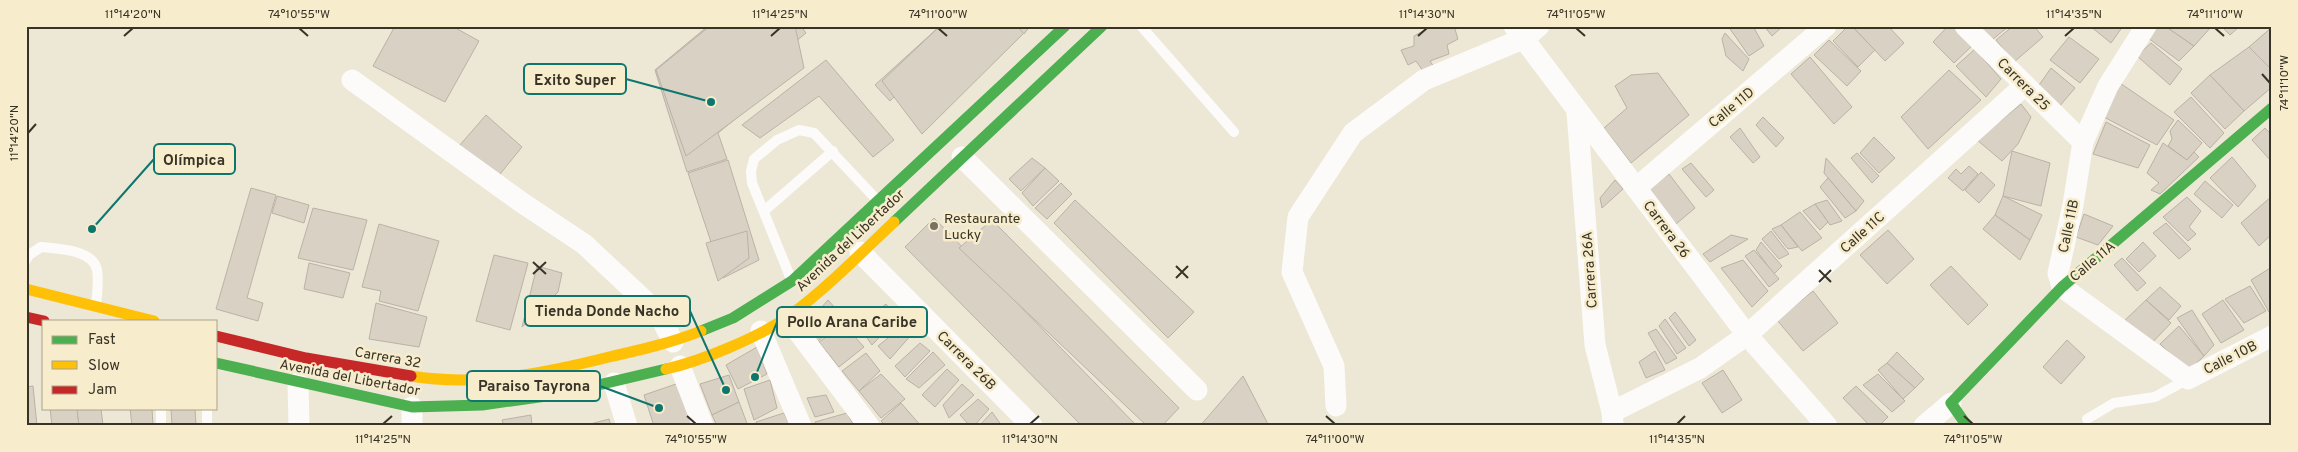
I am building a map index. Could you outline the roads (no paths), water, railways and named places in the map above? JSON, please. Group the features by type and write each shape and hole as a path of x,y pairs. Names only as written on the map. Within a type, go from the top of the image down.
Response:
{"main road":[{"name":"Avenida del Libertador","path":"557,370 673,342 734,318 792,281 879,202 1065,26"},
{"name":"Avenida del Libertador","path":"218,363 298,383 412,417 560,394 680,366 761,331 787,316 824,288 860,252 1102,26"},
{"name":"Calle 11A","path":"1951,403 2062,287 2272,108"},
{"path":"26,289 150,320"},
{"path":"26,317 42,321"},
{"name":"Carrera 32","path":"218,336 306,358 428,380 482,379 557,370"},
{"path":"1951,403 1967,426"}],"street":[{"name":"Calle 11D","path":"1636,188 1826,26"},
{"name":"Carrera 25","path":"1966,26 2083,142"},
{"name":"Calle 11B","path":"2062,287 2058,273 2073,204 2083,142 2108,86 2146,26"},
{"path":"1336,406 1334,366 1292,272 1298,217 1352,133 1424,80 1526,30"},
{"name":"Carrera 26","path":"1526,30 1577,112 1747,336 1827,426"},
{"path":"352,80 497,186 584,244 659,314 673,342"},
{"name":"Calle 11C","path":"1612,419 1700,368 1747,336 2025,85"},
{"name":"Carrera 26A","path":"1577,112 1595,345 1612,419"},
{"path":"962,157 1197,390"},
{"name":"Carrera 26B","path":"860,252 1032,426"},
{"path":"2062,287 2188,379"},
{"path":"787,316 869,426"},
{"path":"761,331 801,426"},
{"name":"Calle 10B","path":"2188,379 2272,336"},
{"path":"680,366 703,426"},
{"path":"614,382 627,426"},
{"path":"298,383 299,426"},
{"name":"Calle 11A","path":"1924,426 1951,403"}],"lane":[{"path":"1141,26 1234,132"},
{"path":"792,281 752,183 750,171 754,159 777,140 799,130 814,133 879,202"},
{"path":"764,211 832,152"},
{"path":"26,260 29,254 42,247 74,252 87,257 94,262 97,269 96,306"},
{"path":"2087,419 2114,403 2155,397 2188,379"},
{"path":"161,410 162,426"},
{"path":"207,410 207,426"}],"place":[{"name":"Exito Super","path":"711,102"},
{"name":"Restaurante Lucky","path":"934,226"},
{"name":"Olímpica","path":"92,229"},
{"name":"Pollo Arana Caribe","path":"755,377"},
{"name":"Tienda Donde Nacho","path":"726,390"},
{"name":"Paraiso Tayrona","path":"659,408"}]}
